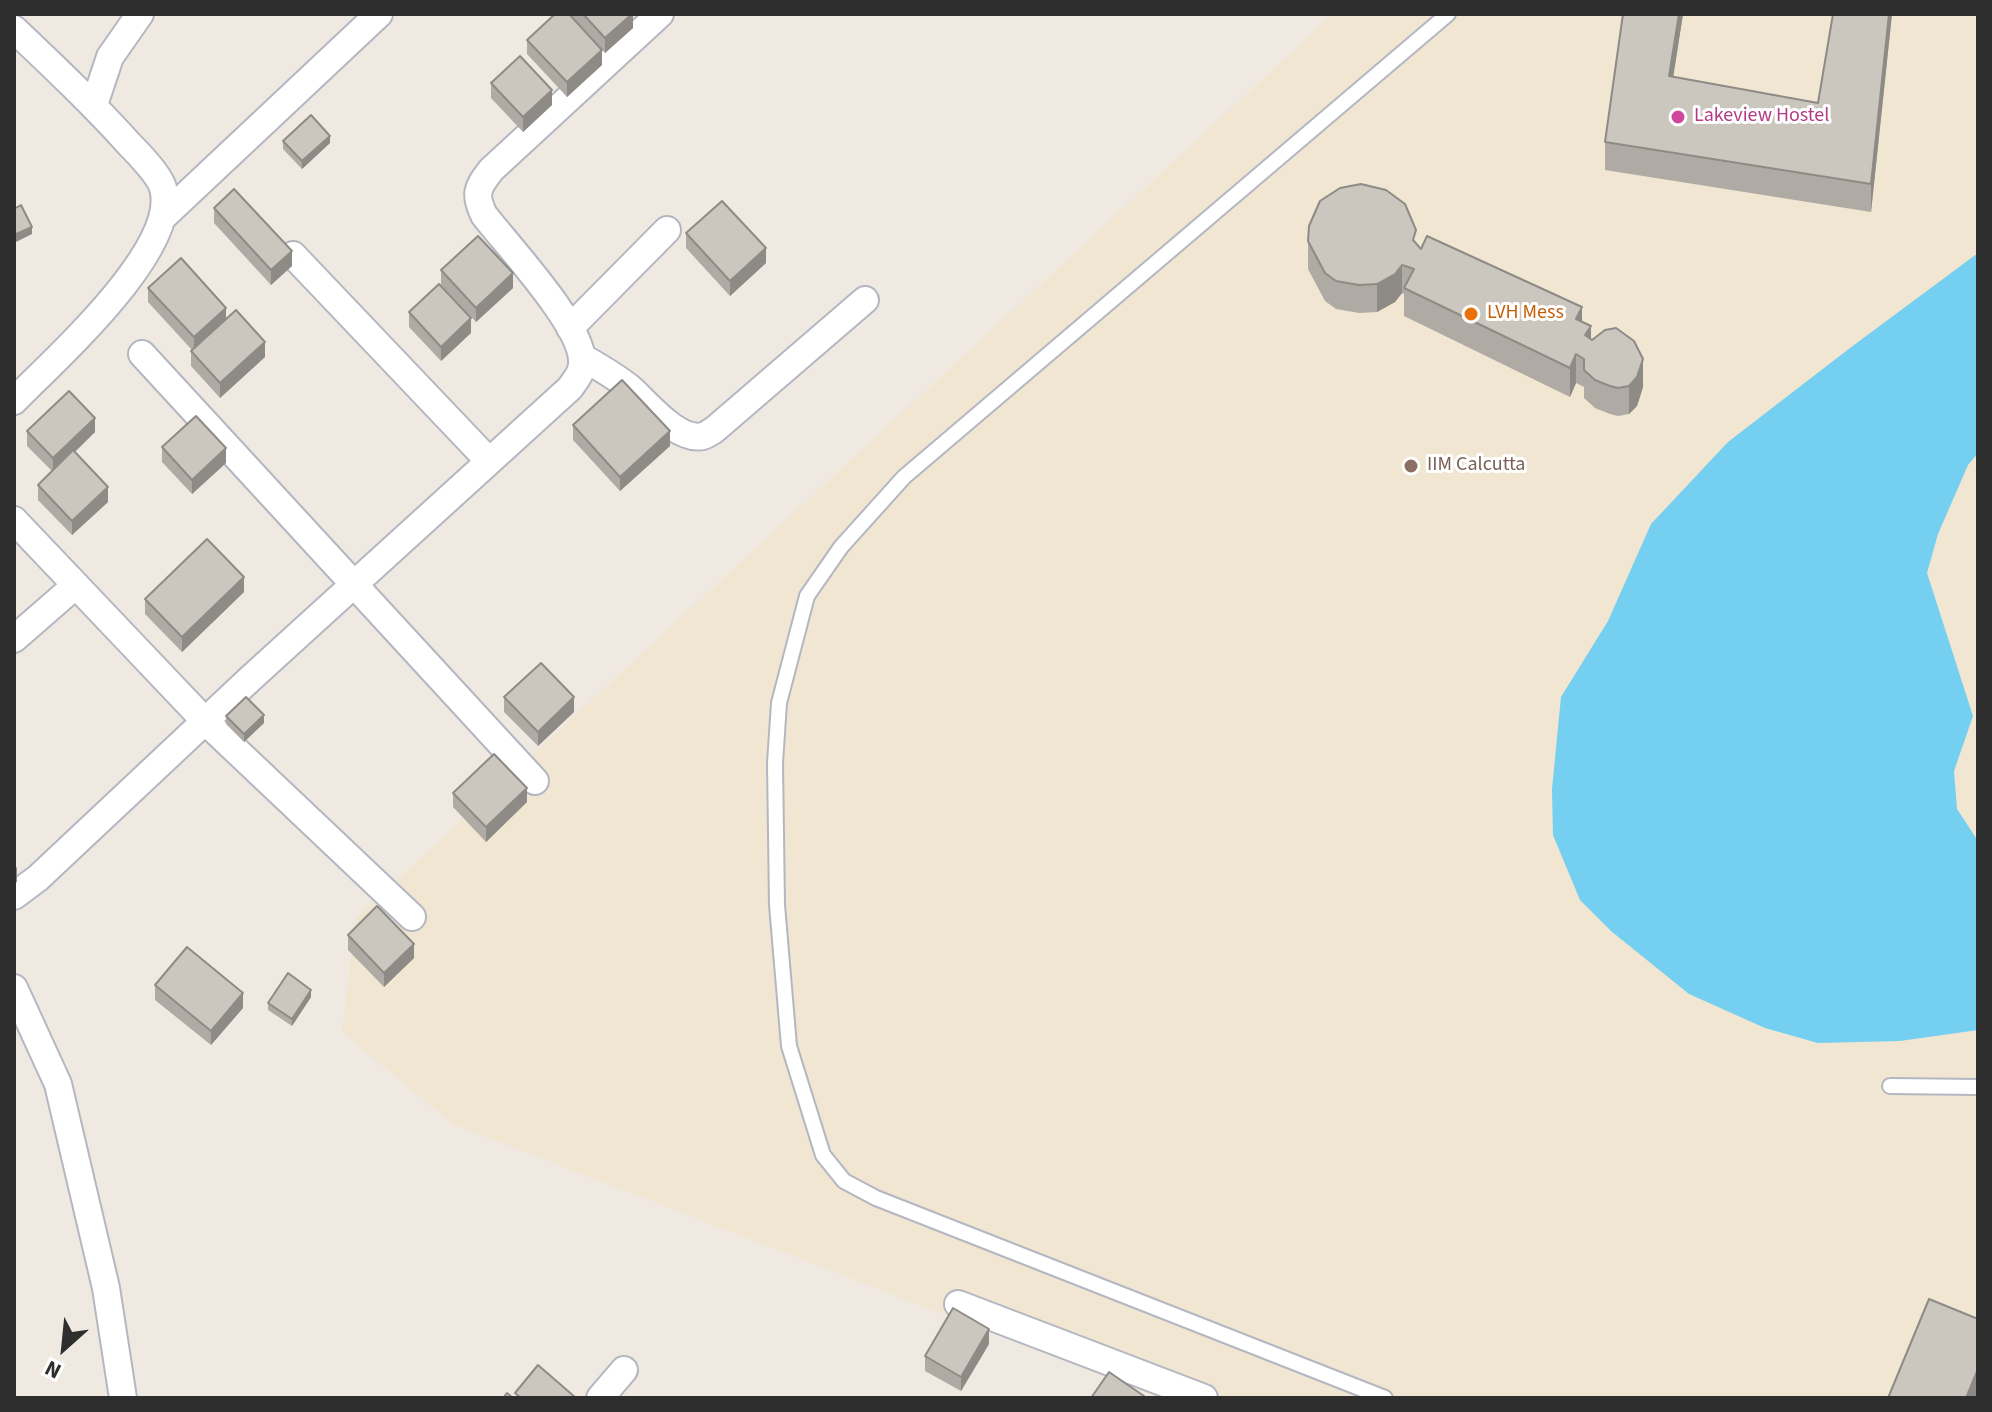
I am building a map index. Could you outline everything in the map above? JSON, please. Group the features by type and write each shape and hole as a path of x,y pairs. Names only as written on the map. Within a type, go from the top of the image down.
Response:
{"street":[{"path":"94,105 110,57 140,14"},
{"path":"19,384 109,304 148,250 164,216 379,14"},
{"path":"14,896 38,878 570,388 581,371 582,357 570,328 551,297 484,215 478,201 479,186 491,170 660,14"},
{"path":"14,29 94,105 145,161 163,187 164,216"},
{"path":"570,328 667,230"},
{"path":"293,255 489,461"},
{"path":"582,357 621,381 673,428 701,437 714,430 865,300"},
{"path":"142,354 535,781"},
{"path":"14,520 205,721 412,917"},
{"path":"14,639 76,585"},
{"path":"14,988 58,1084 106,1288 123,1398"},
{"path":"958,1304 1164,1391 1204,1398"},
{"path":"600,1398 624,1370"}],"lane":[{"path":"1385,1398 876,1198 844,1181 823,1155 789,1046 777,905 775,763 779,703 807,596 841,547 904,477 1448,14"},
{"path":"1890,1086 1978,1087"}],"shaded area":[{"name":"IIM Calcutta","path":"1333,14 1978,14 1978,1398 1160,1398 453,1124 342,1032 356,918"}],"water":[{"path":"1978,253 1978,453 1968,465 1938,534 1927,573 1973,716 1954,771 1957,809 1978,841 1978,1030 1900,1041 1818,1043 1765,1028 1689,994 1611,931 1580,900 1553,835 1552,789 1561,697 1608,621 1651,524 1728,442"}],"building":[{"path":"555,14 569,14 602,50 567,82 527,40"},
{"path":"583,14 632,14 605,38"},
{"name":"Lakeview Hostel","path":"1623,14 1679,14 1669,76 1818,103 1833,14 1889,14 1871,184 1605,142"},
{"path":"520,56 552,90 523,117 491,83"},
{"path":"311,115 330,136 302,161 283,141"},
{"path":"1361,184 1386,190 1405,204 1416,230 1413,240 1421,249 1427,236 1582,307 1576,319 1591,326 1585,335 1592,340 1605,330 1616,328 1634,341 1643,359 1637,377 1629,386 1618,388 1595,380 1584,370 1584,359 1576,354 1570,368 1404,288 1414,269 1402,265 1395,274 1377,284 1336,281 1325,273 1308,241 1309,226 1320,201 1340,188"},
{"path":"234,189 292,251 271,270 214,208"},
{"path":"722,201 766,248 730,281 686,233"},
{"path":"21,205 32,227 14,235 14,209"},
{"path":"478,236 513,273 476,308 441,270"},
{"path":"181,258 226,308 194,337 148,288"},
{"path":"439,284 471,318 441,347 409,312"},
{"path":"236,310 265,342 220,383 191,351"},
{"path":"622,380 670,431 620,477 573,425"},
{"path":"69,391 95,418 53,458 27,431"},
{"path":"196,416 226,448 192,480 162,447"},
{"path":"73,450 108,487 72,521 38,485"},
{"path":"207,539 244,577 182,637 145,599"},
{"path":"541,663 574,697 538,732 504,697"},
{"path":"246,697 264,715 244,734 226,716"},
{"path":"494,754 527,788 486,827 453,793"},
{"path":"377,906 414,944 384,973 348,935"},
{"path":"187,947 243,993 211,1031 155,985"},
{"path":"288,973 311,990 292,1019 268,1003"},
{"path":"1929,1299 1978,1319 1978,1369 1966,1398 1888,1398"},
{"path":"953,1308 989,1329 961,1377 925,1356"},
{"path":"538,1365 576,1398 521,1398 515,1393"},
{"path":"1109,1372 1144,1396 1091,1398"}],"place":[{"name":"Lakeview Hostel","path":"1678,117"},
{"name":"LVH Mess","path":"1471,314"},
{"name":"IIM Calcutta","path":"1411,466"}]}
